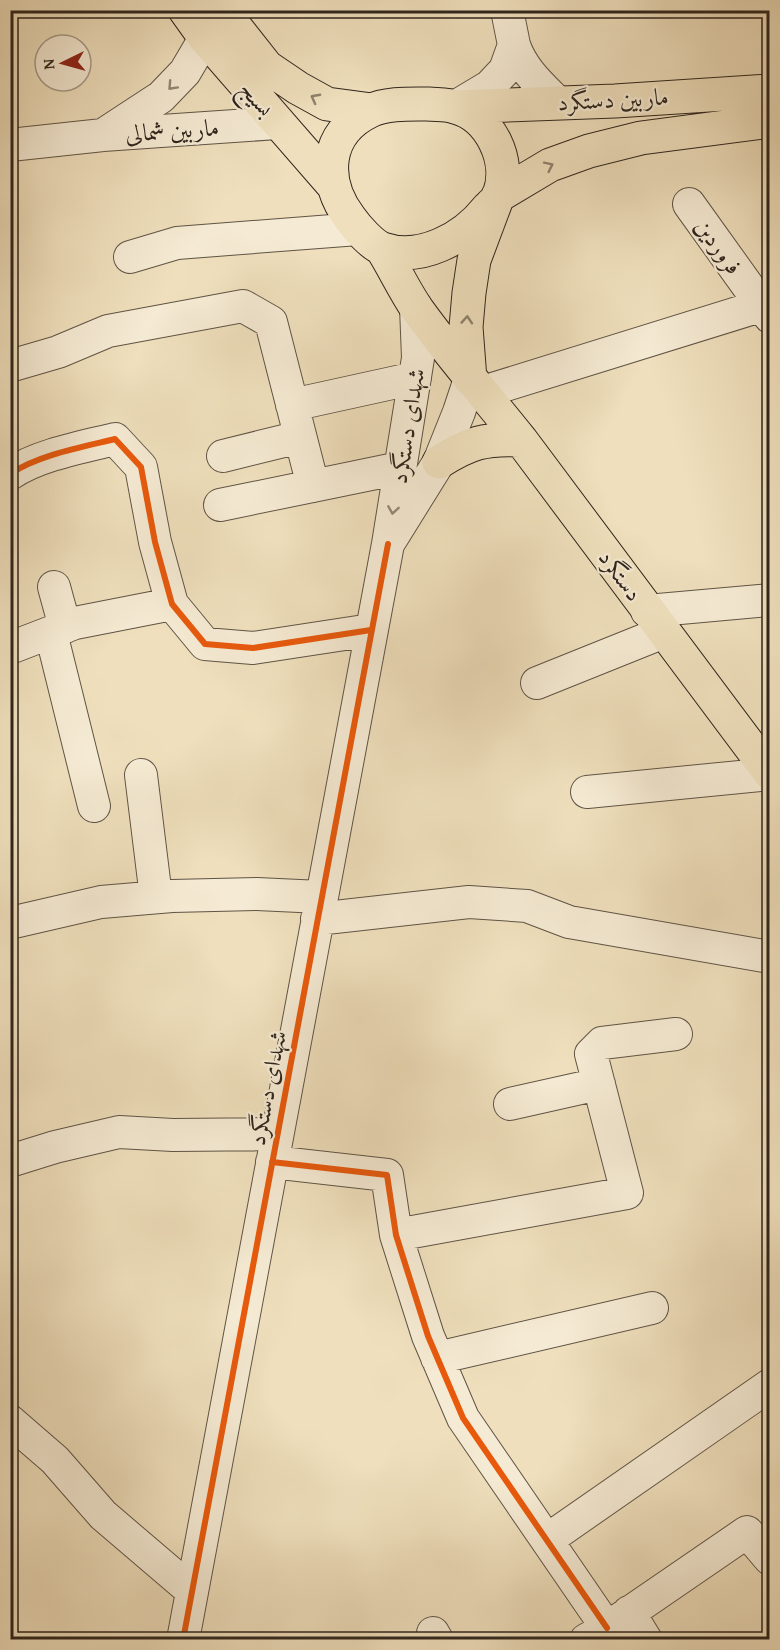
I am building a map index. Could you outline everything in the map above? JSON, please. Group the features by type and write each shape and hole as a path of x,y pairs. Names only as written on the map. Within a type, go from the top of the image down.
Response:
{"main road":[{"name":"بسیج","path":"185,10 205,38 332,184"},
{"name":"بسیج","path":"222,10 267,67 297,88 327,104 372,110"},
{"name":"ماربین دستگرد","path":"455,107 770,91"},
{"path":"707,94 726,102 729,110 728,120 709,129"},
{"path":"477,386 465,327 474,260 498,196 502,175 500,153 492,136 481,121 455,107 428,104 402,105 372,110 353,121 340,137 332,157 332,184 343,209 370,239 411,252 434,247 453,239 480,218 498,196"},
{"name":"ماربین دستگرد","path":"498,196 550,165 589,151 641,138 770,120"},
{"name":"دستگرد","path":"370,239 416,307 521,440 770,774"},
{"path":"439,462 462,447 481,441 521,440"}],"street":[{"path":"507,10 519,59 529,74 557,102"},
{"path":"455,107 490,86 506,70 514,45 518,10"},
{"name":"ماربین شمالی","path":"103,135 161,97 184,72 205,38"},
{"name":"ماربین شمالی","path":"10,145 103,135 278,123"},
{"name":"فروردین","path":"689,204 767,309"},
{"path":"130,258 177,243 370,239"},
{"path":"10,366 58,352 108,331 243,306 271,322 314,486"},
{"name":"شهدای دستگرد","path":"183,1640 388,544 418,358 416,307"},
{"path":"477,386 767,309"},
{"path":"292,405 415,378"},
{"name":"شهدای دستگرد","path":"388,544 439,462 459,412 477,386"},
{"path":"223,456 300,437"},
{"path":"10,474 21,466 76,448 115,439 141,467 155,542 172,604 205,644 253,648 371,630"},
{"path":"220,505 400,468"},
{"path":"54,587 58,630 94,806"},
{"path":"537,683 655,622 770,600"},
{"path":"10,648 75,623 172,604"},
{"path":"587,792 770,774"},
{"path":"141,775 156,897"},
{"path":"13,917 156,897 257,894 319,908 469,902 528,906 569,922 770,957"},
{"path":"396,1234 627,1193 591,1054 602,1043 676,1034"},
{"path":"510,1104 599,1084"},
{"path":"10,1161 55,1147 119,1132 173,1135 274,1148 387,1175 396,1234 428,1336 463,1418 607,1626 646,1640"},
{"path":"437,1358 652,1308"},
{"path":"547,1540 770,1385"},
{"path":"10,1421 55,1460 103,1515 192,1591"},
{"path":"607,1626 747,1532 770,1559"}],"cycle path":[{"path":"10,474 47,457 115,439 141,467 155,542 172,604 205,644 253,648 371,630"},
{"path":"183,1640 388,544"},
{"path":"272,1162 387,1175 396,1235 428,1336 463,1418 607,1628"}]}
